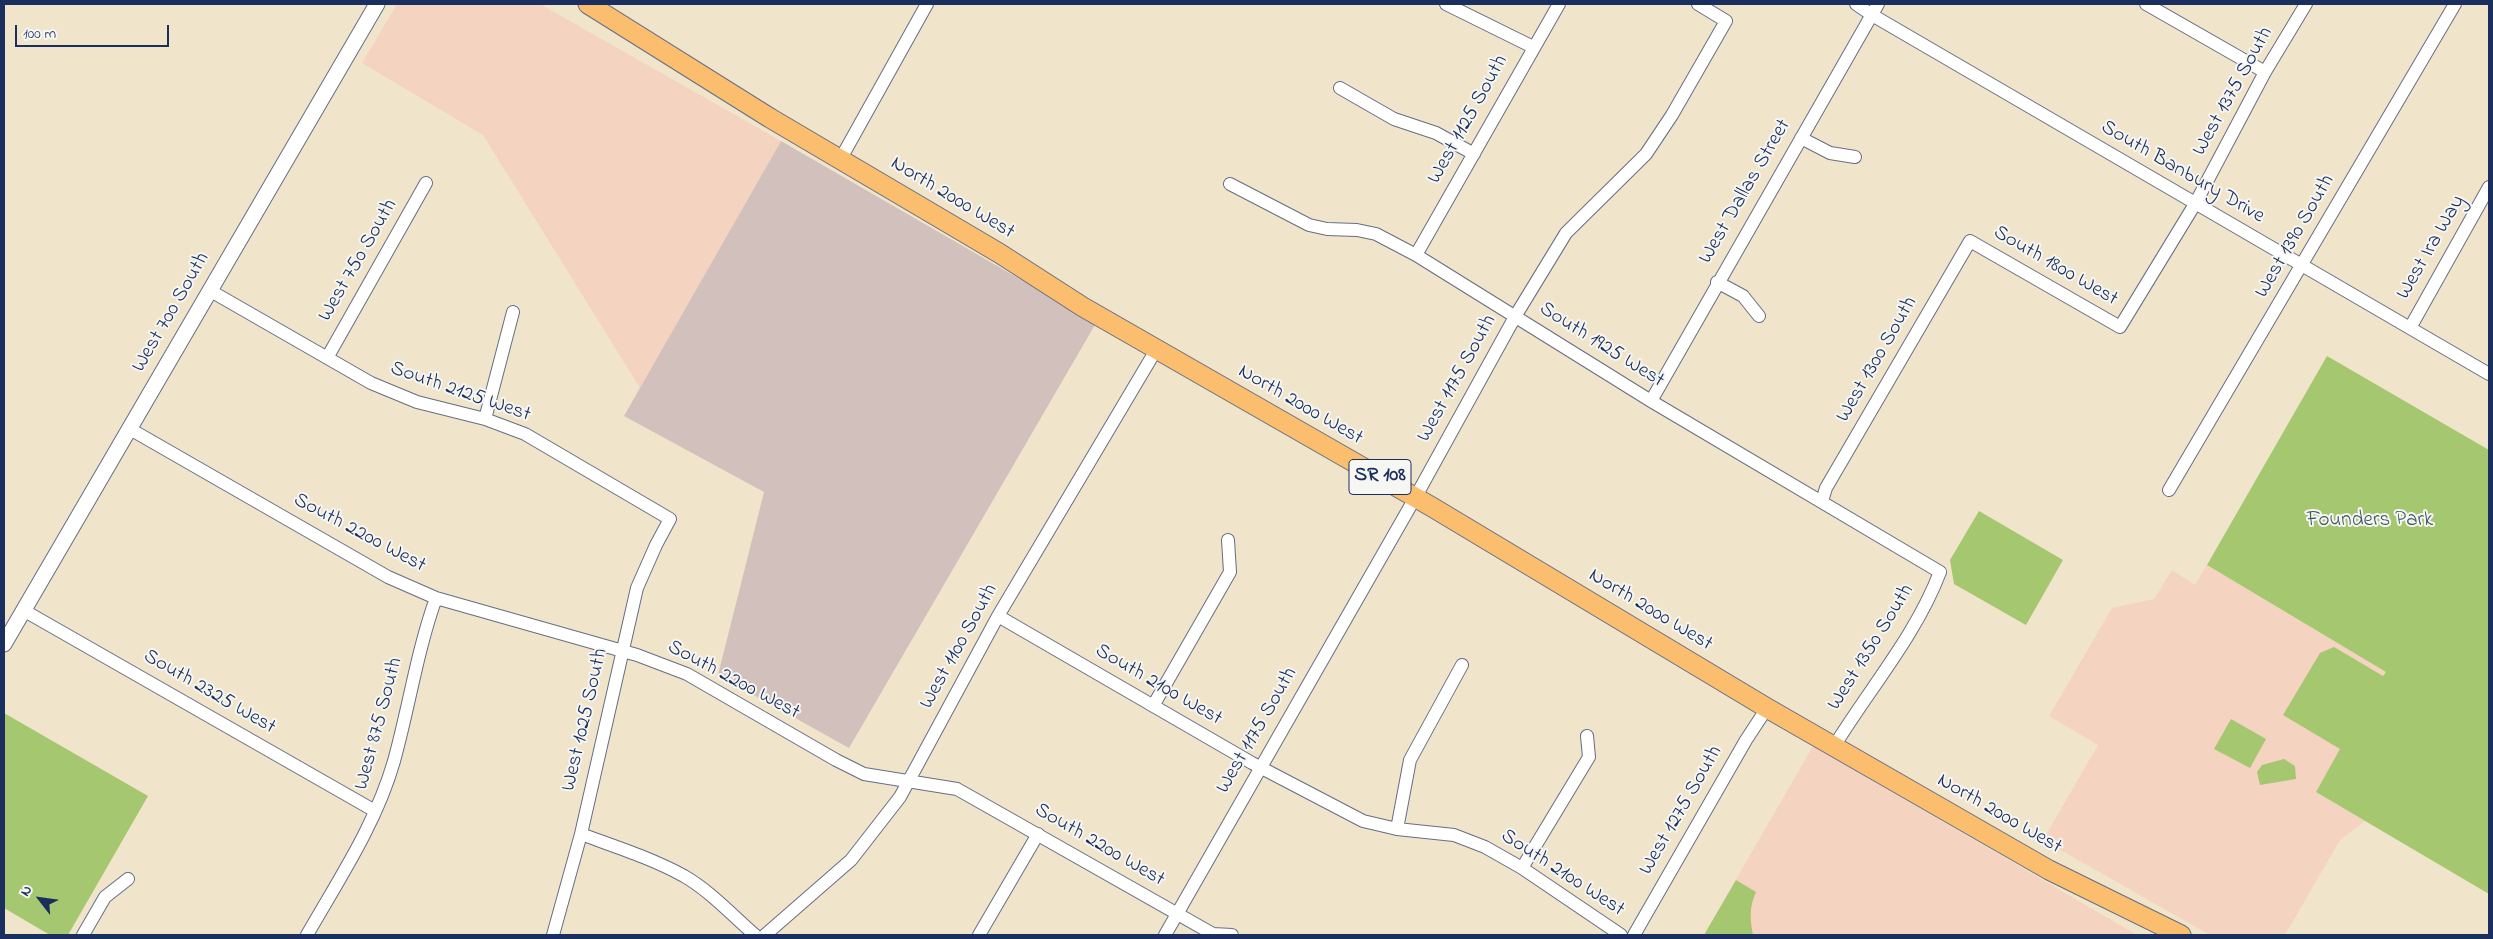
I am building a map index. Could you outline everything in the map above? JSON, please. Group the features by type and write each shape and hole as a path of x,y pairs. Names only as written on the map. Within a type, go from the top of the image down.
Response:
{"main road":[{"name":"North 2000 West","path":"588,4 770,118 999,252 1082,307 1415,498 1767,708 1836,745 2050,870 2181,935"}],"street":[{"name":"West 700 South","path":"4,644 377,4"},
{"path":"840,160 927,4"},
{"path":"1446,4 1533,47"},
{"name":"West 1125 South","path":"1416,256 1559,4"},
{"name":"West 1175 South","path":"1165,935 1415,498 1516,316 1566,233 1646,154 1672,115 1726,21 1698,4"},
{"name":"South Banbury Drive","path":"1856,4 2302,267 2489,374"},
{"name":"West Dallas Street","path":"1651,401 1717,282 1878,4"},
{"path":"2146,4 2265,72"},
{"name":"West 1375 South","path":"2120,327 2195,204 2265,72 2306,4"},
{"name":"West 1390 South","path":"2169,490 2302,267 2455,4"},
{"path":"1340,88 1394,119 1436,133 1474,154"},
{"path":"1800,138 1830,153 1854,157"},
{"name":"West 750 South","path":"326,358 426,183"},
{"name":"South 1925 West","path":"1230,184 1309,225 1327,229 1357,230 1376,234 1516,316 1651,401 1940,572"},
{"name":"West Ira Way","path":"2410,328 2489,187"},
{"name":"South 1800 West","path":"1970,241 2120,327"},
{"name":"West 1300 South","path":"1822,501 1826,488 1970,241"},
{"path":"1717,282 1743,296 1759,316"},
{"name":"South 2125 West","path":"210,290 371,383 417,402 485,419 525,434 670,519"},
{"path":"485,419 513,312"},
{"name":"West 1100 South","path":"766,935 851,860 900,797 998,616 1156,350"},
{"name":"South 2200 West","path":"130,429 388,576 436,598 622,650 687,674 836,760 864,774 957,789 1213,934 1232,935"},
{"name":"West 1025 South","path":"553,935 581,834 622,650 638,588 670,519"},
{"path":"1153,706 1230,572 1228,540"},
{"name":"West 1350 South","path":"1836,745 1886,671 1933,589 1940,572"},
{"name":"West 875 South","path":"307,935 375,811 394,761 428,622 436,598"},
{"name":"South 2325 West","path":"23,610 375,811"},
{"name":"South 2100 West","path":"998,616 1260,767 1363,821 1397,829 1454,836 1484,846 1522,868 1622,935"},
{"path":"1397,829 1410,760 1462,665"},
{"name":"West 1275 South","path":"1634,935 1746,740 1767,708"},
{"path":"1522,868 1589,757 1587,736"},
{"path":"581,834 641,855 685,877 754,935"},
{"path":"979,935 1038,834"},
{"path":"83,935 105,897 128,879"}],"shaded area":[{"path":"397,4 540,4 781,141 640,388 483,135 362,63"},
{"path":"781,141 1096,323 849,748 718,675 764,492 624,416"},
{"path":"2207,565 2386,672 2316,792 2365,821 2340,840 2285,935 2210,935 2043,840 2098,745 2049,716 2112,608 2154,599 2172,570 2195,585"},
{"path":"1813,746 2137,935 1704,935"}],"green space":[{"name":"Founders Park","path":"2327,356 2489,450 2489,894 2316,792 2340,749 2283,715 2320,653 2334,647 2383,676 2386,672 2207,565"},
{"path":"1979,511 2063,560 2026,625 1954,584 1950,560"},
{"path":"4,713 148,796 68,935 50,935 4,908"},
{"path":"2231,719 2266,739 2250,768 2214,749"},
{"path":"2284,759 2295,766 2296,779 2260,785 2257,772 2262,765"},
{"path":"1736,880 1756,892 1751,913 1753,935 1704,935"}]}
